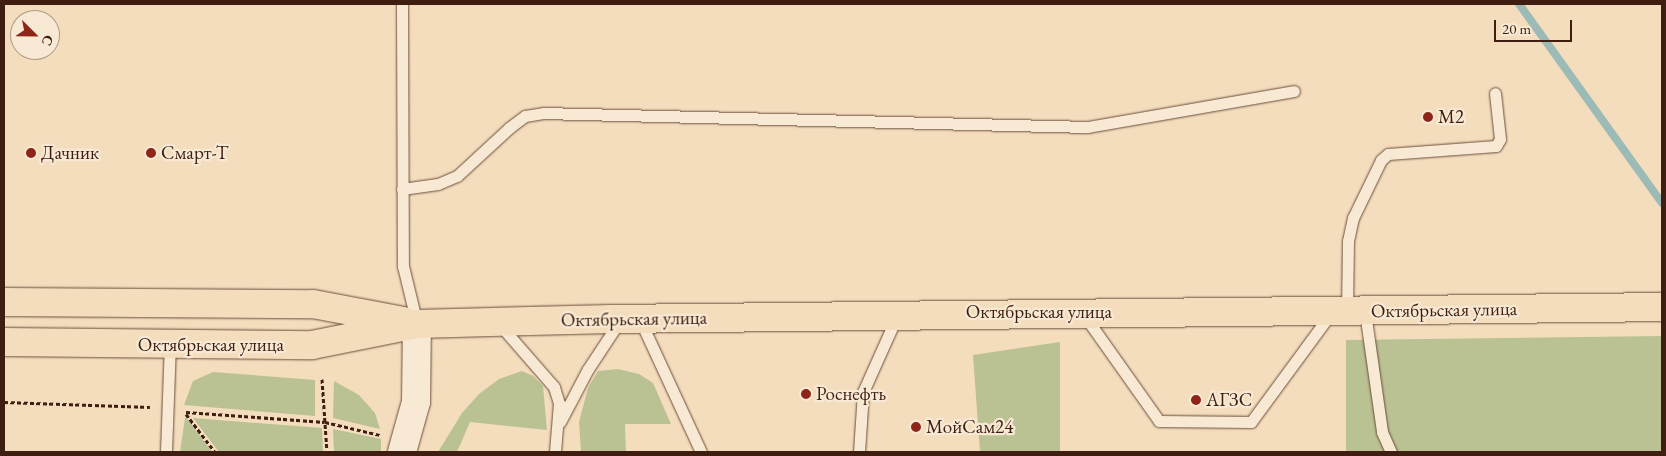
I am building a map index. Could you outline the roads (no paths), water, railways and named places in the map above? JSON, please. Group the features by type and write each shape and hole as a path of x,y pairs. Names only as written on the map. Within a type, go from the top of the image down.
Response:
{"main road":[{"name":"Октябрьская улица","path":"4,302 312,304 417,324"},
{"name":"Октябрьская улица","path":"4,342 312,345 417,324 630,319 898,314 1348,312 1662,307"},
{"path":"402,452 416,402 417,324"}],"lane":[{"path":"402,4 403,266 417,324"},
{"path":"402,189 438,184 458,176 514,124 526,116 543,113 1088,127 1294,91"},
{"path":"1391,452 1382,432 1348,312 1350,234 1353,218 1381,160 1388,154 1496,146 1500,139 1495,93"},
{"path":"1082,312 1159,421 1251,422 1348,312"},
{"path":"859,452 863,392 898,314"},
{"path":"558,425 588,369 630,319 700,452"},
{"path":"497,322 552,382 558,402 555,452"},
{"path":"166,452 170,345"}],"waterway":[{"path":"1519,4 1662,203"}],"place":[{"name":"М2","path":"1428,117"},
{"name":"Дачник","path":"31,153"},
{"name":"Смарт-Т","path":"151,153"},
{"name":"Роснефть","path":"806,394"},
{"name":"АГЗС","path":"1196,400"},
{"name":"МойСам24","path":"916,427"}]}
